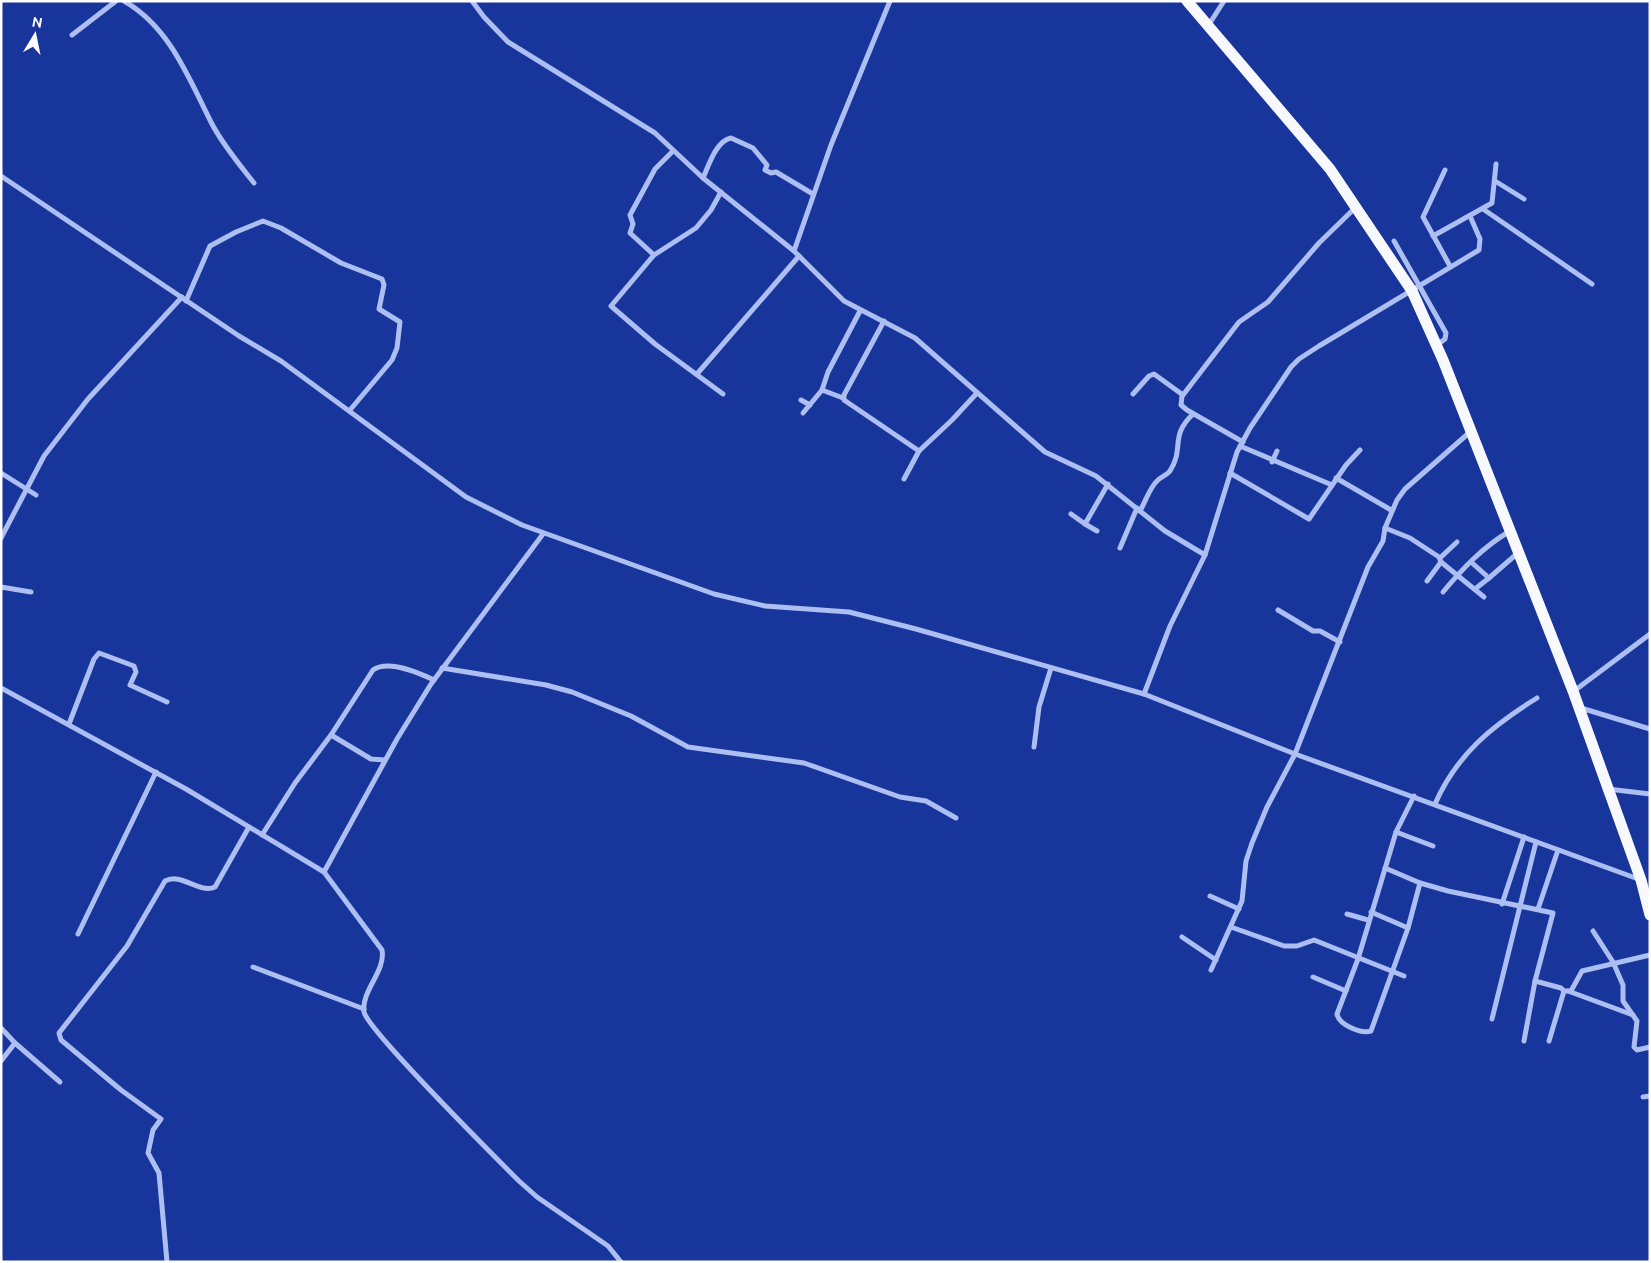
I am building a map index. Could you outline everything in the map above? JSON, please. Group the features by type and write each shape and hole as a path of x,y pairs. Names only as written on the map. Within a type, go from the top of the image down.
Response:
{"main road":[{"path":"1186,1 1313,147 1416,288 1470,432 1520,551 1608,789 1645,882 1650,915"}],"street":[{"path":"72,35 116,1"},
{"path":"124,1 140,12 171,46 212,125 254,183"},
{"path":"697,374 796,253 813,194 890,1"},
{"path":"1208,26 1224,1"},
{"path":"475,3 506,40 638,121 703,178 796,253 836,295 860,311 884,321 915,338 940,358 977,394 1046,452 1094,475 1108,484 1165,531 1205,555"},
{"path":"703,178 716,152 724,142 732,138 753,148 767,165 765,170 772,173 776,172 813,194"},
{"path":"654,255 630,234 633,224 630,215 655,169 674,151"},
{"path":"1433,236 1483,209 1492,202 1496,164"},
{"path":"1445,170 1423,216 1450,266"},
{"path":"1,176 184,299 281,361 469,499 543,534 661,577 714,594 762,605 849,612 925,631 1144,694 1295,754 1645,882"},
{"path":"1495,181 1524,199"},
{"path":"721,192 711,210 696,228 654,255 610,306 655,344 723,394"},
{"path":"1332,485 1272,462 1182,406 1182,396 1239,322 1268,302 1319,244 1356,206"},
{"path":"1483,209 1592,284"},
{"path":"1144,694 1170,626 1205,555 1230,473 1242,444 1296,362 1480,249 1480,239 1470,216"},
{"path":"1,538 44,456 88,399 184,299 210,246 236,232 263,221 281,228 341,263 382,278 384,286 379,309 400,322 397,348 392,360 350,410"},
{"path":"1394,241 1416,288"},
{"path":"803,413 822,390 828,372 860,311"},
{"path":"843,398 884,321"},
{"path":"1134,394 1149,376 1154,374 1182,396"},
{"path":"822,390 843,398 919,451"},
{"path":"904,479 919,451 977,394"},
{"path":"801,400 810,405"},
{"path":"1120,548 1138,510 1153,486 1171,470 1179,446 1177,438 1184,422 1193,414"},
{"path":"1211,970 1239,909 1243,894 1246,861 1252,843 1267,808 1295,754 1368,567 1383,541 1391,510 1406,489 1470,432"},
{"path":"1230,473 1307,518 1311,518 1336,478 1360,450"},
{"path":"1272,462 1277,451"},
{"path":"1,473 36,495"},
{"path":"1336,478 1391,510"},
{"path":"1085,524 1108,484"},
{"path":"1071,514 1097,531"},
{"path":"1385,528 1410,538 1441,560 1484,597"},
{"path":"1443,592 1457,574 1496,539 1511,530"},
{"path":"324,872 385,760 434,680 543,534"},
{"path":"1427,581 1441,560 1457,542"},
{"path":"1475,589 1520,551"},
{"path":"1471,562 1489,578"},
{"path":"1,588 32,592"},
{"path":"1278,610 1313,631 1319,631 1340,642"},
{"path":"1573,691 1650,634"},
{"path":"69,724 94,659 99,653 135,667 136,672 130,685 167,702"},
{"path":"262,835 295,783 377,668 381,666 402,669 434,680"},
{"path":"442,668 546,685 572,692 631,716 688,747 804,763 902,798 926,801 956,818"},
{"path":"1034,747 1039,707 1051,668"},
{"path":"1,688 156,772 324,872 382,950 382,959 364,1009 366,1018 389,1046 513,1174 537,1196 608,1246 621,1262"},
{"path":"1435,804 1445,783 1481,738 1504,718 1538,698"},
{"path":"1579,707 1650,729"},
{"path":"331,735 371,759 385,760"},
{"path":"78,934 156,772"},
{"path":"1608,789 1650,794"},
{"path":"1414,796 1396,832 1368,920 1358,959 1337,1014 1341,1022 1368,1032 1371,1031 1408,928 1420,882"},
{"path":"167,1262 160,1173 148,1153 153,1130 161,1119 120,1090 60,1040 59,1033 127,946 165,881 176,879 209,889 215,888 249,827"},
{"path":"1396,832 1434,846"},
{"path":"1502,904 1524,837"},
{"path":"1492,1019 1522,906 1536,842"},
{"path":"1538,909 1558,850"},
{"path":"1385,868 1420,882 1502,904 1550,911 1554,916 1535,981 1524,1040"},
{"path":"1210,896 1239,909"},
{"path":"1371,912 1408,928"},
{"path":"1347,914 1368,920"},
{"path":"1231,927 1284,946 1297,946 1314,940 1404,976"},
{"path":"1593,931 1613,962 1623,985 1623,1001 1637,1022 1634,1047 1637,1050 1650,1046"},
{"path":"1182,937 1216,960"},
{"path":"1566,991 1572,990 1584,969 1650,955"},
{"path":"253,967 364,1009"},
{"path":"1313,977 1346,991"},
{"path":"1535,981 1562,988 1633,1015"},
{"path":"1549,1041 1566,991"},
{"path":"1,1028 60,1082"},
{"path":"1,1061 15,1042"},
{"path":"1643,1097 1650,1096"}]}
